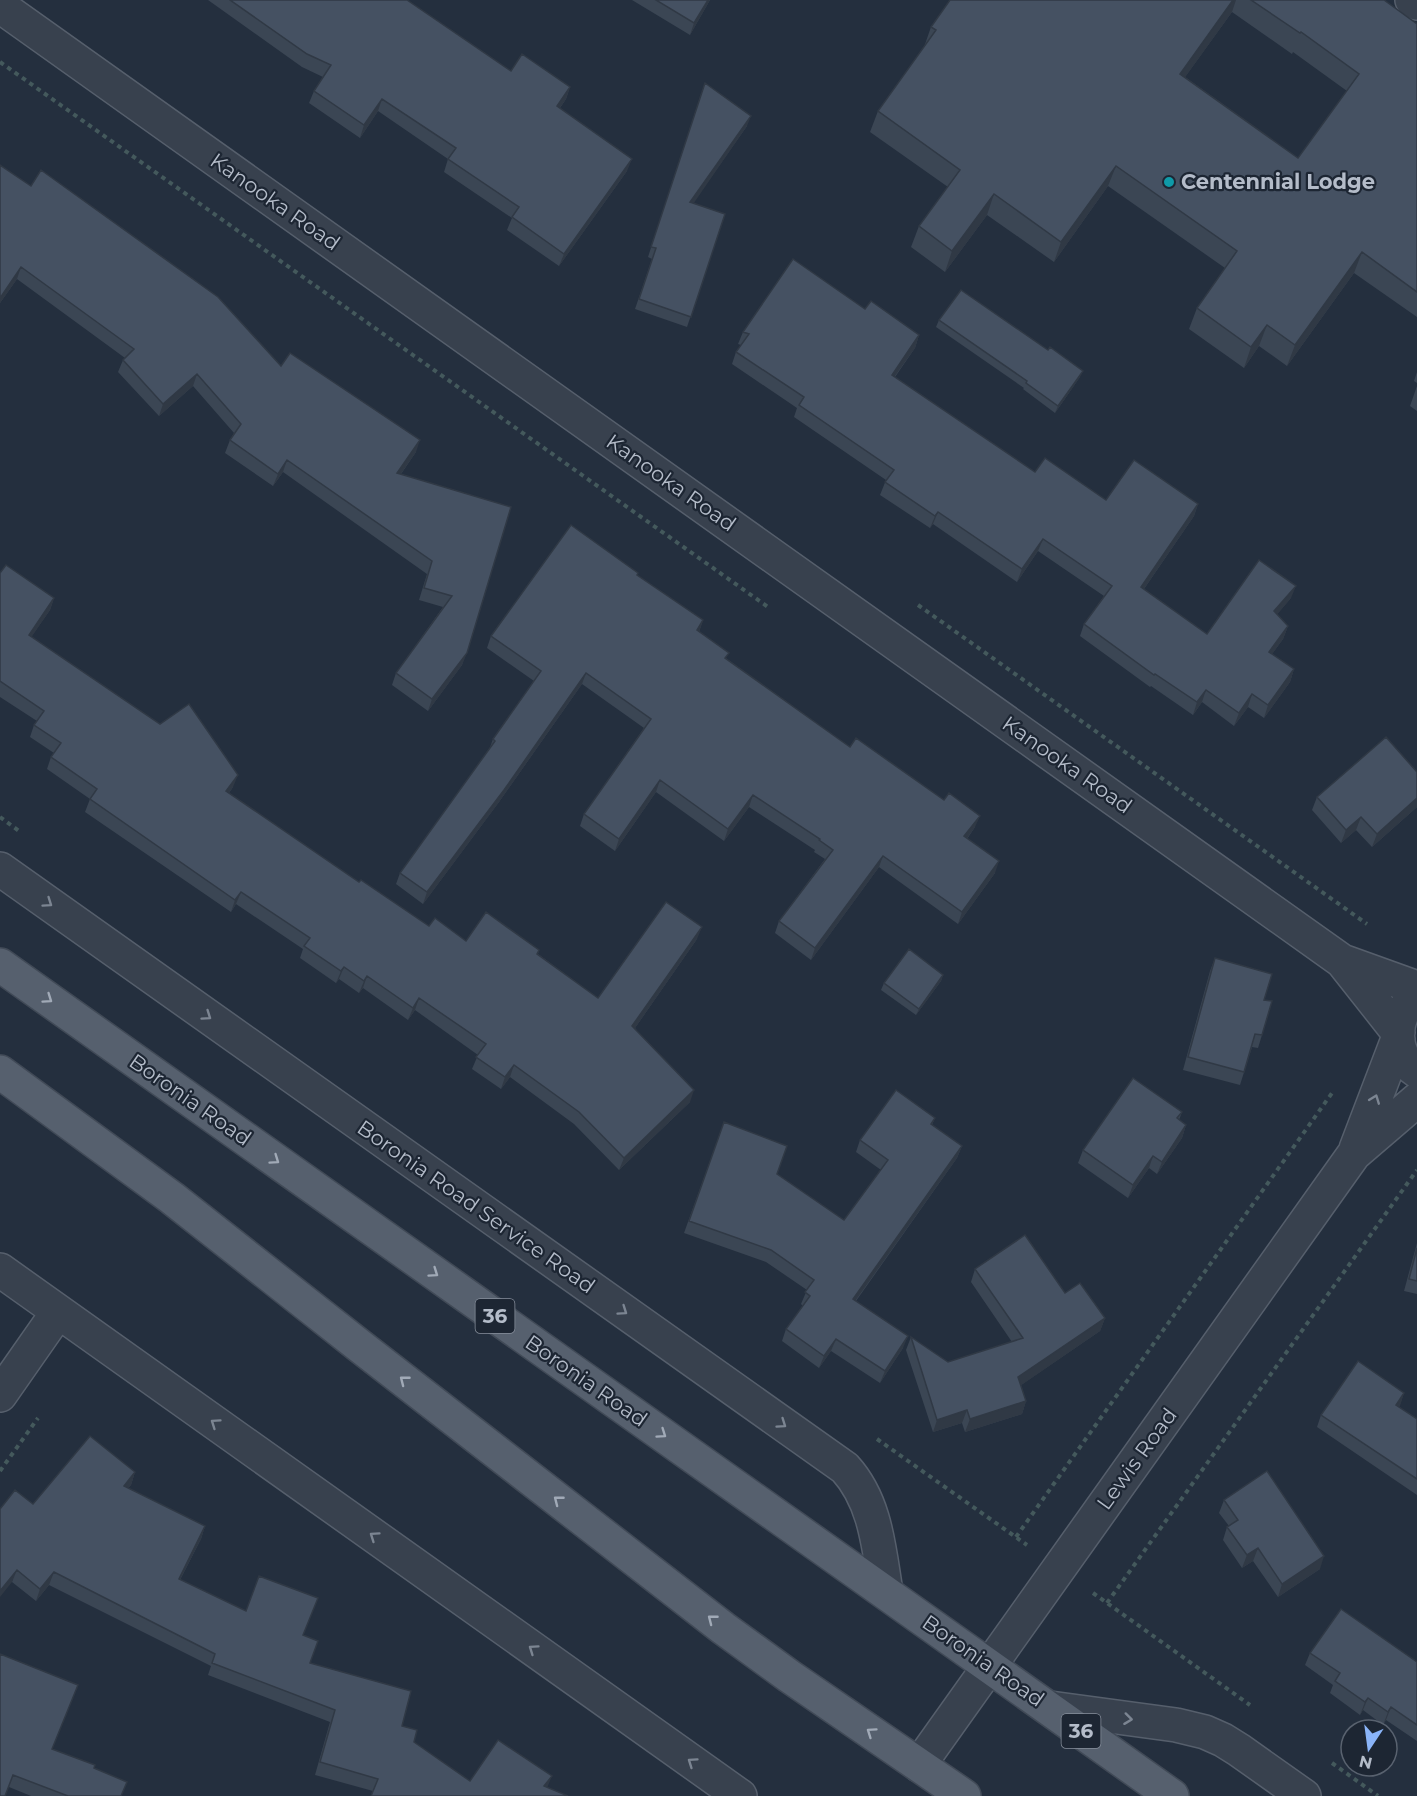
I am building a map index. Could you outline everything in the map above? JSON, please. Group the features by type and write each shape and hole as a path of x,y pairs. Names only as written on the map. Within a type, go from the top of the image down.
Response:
{"main road":[{"name":"Boronia Road","path":"0,965 1172,1796"},
{"path":"0,1072 172,1198 723,1628 964,1796"}],"street":[{"path":"1412,0 1417,3"},
{"name":"Kanooka Road","path":"0,6 1342,961 1417,988"},
{"name":"Boronia Road Service Road","path":"0,869 845,1468 863,1492 869,1509 876,1532 886,1592"},
{"name":"Kanooka Road","path":"1342,961 1398,1035 1402,1055 1417,1071"},
{"name":"Lewis Road","path":"1354,1154 1398,1035 1399,1021 1405,1008 1417,996"},
{"name":"Lewis Road","path":"919,1765 1354,1154 1417,1100"},
{"path":"0,1270 740,1796"},
{"path":"0,1395 58,1312"},
{"path":"1050,1708 1176,1725 1205,1732 1239,1750 1304,1796"}],"path":[{"path":"0,62 773,610"},
{"path":"1016,1537 1334,1089"},
{"path":"1107,1603 1417,1170"},
{"path":"1093,1593 1252,1706"},
{"path":"1330,1762 1378,1796"}],"building":[{"path":"230,0 407,0 511,71 522,54 570,87 557,106 632,159 564,254 512,217 519,207 448,159 456,148 382,99 364,125 314,91 331,65 307,54"},
{"path":"656,0 708,0 694,23"},
{"name":"Centennial Lodge","path":"950,0 1233,0 1180,74 1298,158 1359,74 1301,32 1251,0 1384,0 1417,24 1417,292 1362,252 1295,345 1267,325 1251,347 1197,308 1237,251 1116,166 1061,242 994,194 952,251 919,226 960,170 878,111 936,30 931,27"},
{"path":"705,83 751,116 690,202 725,214 691,317 639,299 656,248 651,247"},
{"path":"0,165 31,186 41,170 218,297 281,366 290,353 420,440 397,473 511,507 467,653 432,699 396,673 452,596 424,588 432,561 287,460 278,474 230,440 241,424 197,374 163,404 123,360 134,349 21,267 0,298"},
{"path":"793,259 865,309 871,301 919,335 892,375 1035,472 1045,458 1106,500 1134,460 1198,504 1141,587 1207,634 1259,560 1296,586 1274,611 1288,626 1269,652 1294,669 1268,705 1252,694 1239,713 1206,690 1197,702 1154,675 1084,624 1112,586 1043,539 1022,569 938,512 935,516 885,482 894,470 799,405 804,397 736,352 749,334 743,332"},
{"path":"961,290 1048,350 1050,347 1083,371 1058,406 1026,383 1027,381 939,320"},
{"path":"571,525 638,573 637,575 703,620 697,630 729,653 725,658 850,747 856,738 944,800 949,793 980,816 964,836 999,861 962,912 883,856 815,948 779,921 833,850 753,795 728,829 660,780 619,839 584,814 651,719 586,673 504,790 427,892 400,873 495,741 493,739 541,671 491,636"},
{"path":"6,565 54,598 29,635 160,724 189,704 238,775 226,791 359,882 361,880 429,926 435,918 466,941 486,912 539,950 537,954 598,998 666,902 702,927 632,1026 694,1090 624,1158 579,1112 514,1065 505,1077 476,1057 486,1044 419,998 413,1008 367,976 364,981 344,967 341,971 304,946 310,938 241,892 235,900 90,799 97,789 51,757 61,743 34,725 44,711 0,681 0,573"},
{"path":"1386,737 1417,772 1417,798 1377,834 1361,817 1346,830 1317,797"},
{"path":"909,949 943,975 919,1009 884,983"},
{"path":"1215,958 1272,974 1264,1000 1272,1001 1262,1035 1255,1034 1244,1072 1188,1057"},
{"path":"1133,1078 1182,1112 1177,1118 1186,1125 1162,1162 1153,1156 1133,1185 1083,1150"},
{"path":"896,1090 935,1118 931,1124 962,1146 853,1299 908,1336 885,1371 836,1339 824,1356 786,1329 810,1296 805,1292 814,1280 771,1250 689,1221 724,1122 787,1146 777,1174 844,1220 888,1160 860,1140"},
{"path":"1025,1235 1065,1293 1080,1283 1105,1318 1018,1377 1026,1401 970,1419 967,1410 937,1420 911,1337 948,1362 1023,1338 975,1269"},
{"path":"1417,1248 1417,1281 1409,1279"},
{"path":"1358,1361 1404,1393 1396,1405 1417,1419 1417,1479 1321,1415"},
{"path":"90,1436 135,1472 124,1486 205,1526 179,1579 246,1611 259,1576 318,1598 303,1635 318,1641 310,1663 411,1691 402,1726 417,1730 414,1742 470,1781 498,1740 552,1776 544,1786 568,1796 371,1796 378,1779 320,1762 335,1710 212,1663 215,1654 54,1572 40,1589 17,1570 0,1591 0,1509 15,1490 33,1504"},
{"path":"1267,1471 1324,1556 1282,1584 1258,1548 1247,1555 1227,1527 1238,1520 1224,1500"},
{"path":"1341,1609 1417,1662 1417,1725 1391,1707 1388,1712 1368,1698 1365,1702 1335,1681 1340,1673 1310,1653"},
{"path":"0,1654 78,1685 52,1749 95,1765 94,1768 127,1782 121,1796 68,1796 13,1775 5,1796 0,1796"}],"place":[{"name":"Centennial Lodge","path":"1169,182"}]}
